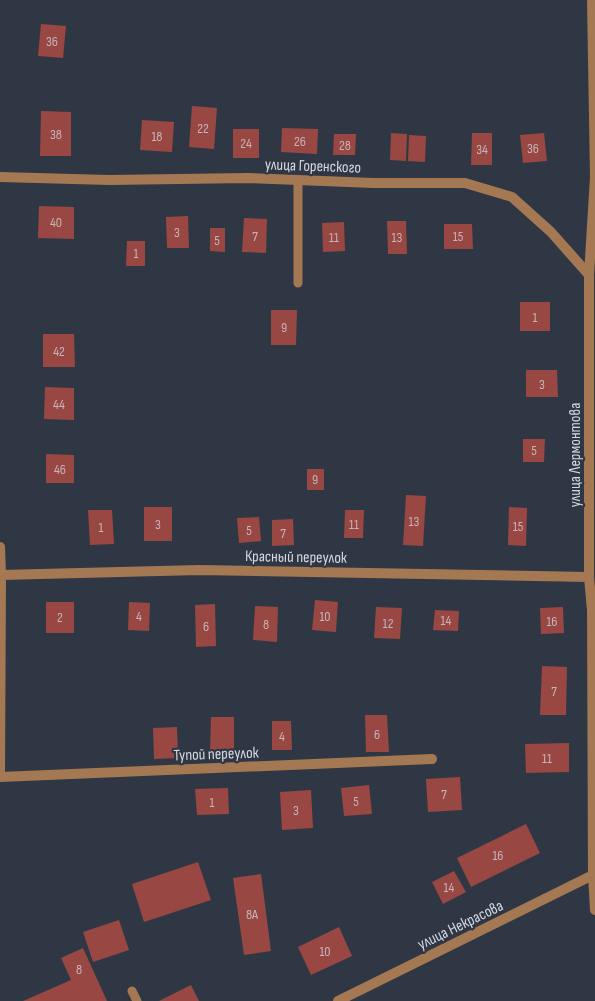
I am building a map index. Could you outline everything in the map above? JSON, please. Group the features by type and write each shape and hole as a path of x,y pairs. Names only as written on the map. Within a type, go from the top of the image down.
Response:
{"street":[{"name":"улица Лермонтова","path":"592,0 595,177 589,275 590,577 594,610 595,910"},
{"name":"улица Горенского","path":"0,177 109,180 248,178 373,183 465,183 512,197 551,232 589,275"},
{"path":"0,547 2,575 0,775"},
{"name":"Красный переулок","path":"2,575 199,570 590,577"},
{"name":"Тупой переулок","path":"0,775 432,759"},
{"name":"улица Некрасова","path":"338,1001 594,875"}],"lane":[{"path":"298,180 298,283"},
{"path":"132,991 136,1001"}],"building":[{"path":"41,24 66,26 63,58 38,56"},
{"path":"192,106 217,108 214,149 189,147"},
{"path":"41,111 71,112 71,156 40,156"},
{"path":"142,120 174,122 172,152 140,150"},
{"path":"282,128 318,129 317,154 281,152"},
{"path":"233,129 259,129 259,158 233,158"},
{"path":"391,133 407,134 406,161 390,160"},
{"path":"472,133 492,133 492,165 471,165"},
{"path":"544,133 547,161 523,163 520,135"},
{"path":"334,134 356,134 355,155 333,155"},
{"path":"409,135 426,136 425,162 408,161"},
{"path":"39,206 74,207 74,239 38,238"},
{"path":"188,216 189,248 167,248 166,217"},
{"path":"244,218 267,219 266,253 242,252"},
{"path":"387,221 406,221 407,254 388,254"},
{"path":"344,222 345,251 323,252 322,223"},
{"path":"444,224 472,224 473,249 444,249"},
{"path":"210,228 225,228 225,252 210,251"},
{"path":"127,241 145,241 145,266 126,266"},
{"path":"520,302 550,302 550,331 520,331"},
{"path":"271,310 297,310 296,345 271,345"},
{"path":"43,334 74,334 75,367 43,367"},
{"path":"526,370 557,370 558,397 526,397"},
{"path":"45,387 74,388 74,420 44,419"},
{"path":"523,439 545,439 544,462 523,462"},
{"path":"46,454 74,455 74,483 46,483"},
{"path":"307,469 324,469 324,490 307,490"},
{"path":"406,495 426,496 423,546 403,545"},
{"path":"144,507 172,507 172,541 144,541"},
{"path":"509,507 527,508 526,546 508,545"},
{"path":"88,510 112,510 114,544 90,545"},
{"path":"345,510 364,510 363,538 344,538"},
{"path":"259,517 261,541 239,543 237,518"},
{"path":"293,519 294,545 272,546 272,520"},
{"path":"315,600 338,602 336,632 312,630"},
{"path":"46,602 74,602 74,633 46,633"},
{"path":"129,602 150,603 149,631 128,630"},
{"path":"215,604 216,646 196,647 195,605"},
{"path":"255,606 278,607 277,642 253,640"},
{"path":"376,607 402,608 400,639 374,638"},
{"path":"563,607 564,633 541,634 540,608"},
{"path":"435,610 459,611 458,631 433,630"},
{"path":"542,666 567,667 566,715 540,715"},
{"path":"365,715 387,715 389,752 366,752"},
{"path":"211,717 234,717 234,752 210,751"},
{"path":"272,721 291,721 292,750 272,750"},
{"path":"177,727 178,758 154,759 153,728"},
{"path":"569,743 569,772 526,773 525,744"},
{"path":"460,777 462,810 428,812 426,779"},
{"path":"369,785 372,814 344,816 341,788"},
{"path":"228,788 229,814 197,815 195,789"},
{"path":"311,790 313,828 282,830 280,792"},
{"path":"526,824 540,853 471,887 457,858"},
{"path":"198,862 211,900 144,922 132,884"},
{"path":"454,871 466,892 443,904 432,882"},
{"path":"261,874 271,951 244,955 233,878"},
{"path":"119,920 129,950 93,962 83,932"},
{"path":"339,927 352,956 311,975 298,947"},
{"path":"83,948 107,1001 23,1001 71,980 61,958"},
{"path":"191,985 199,1001 159,1001"}]}
